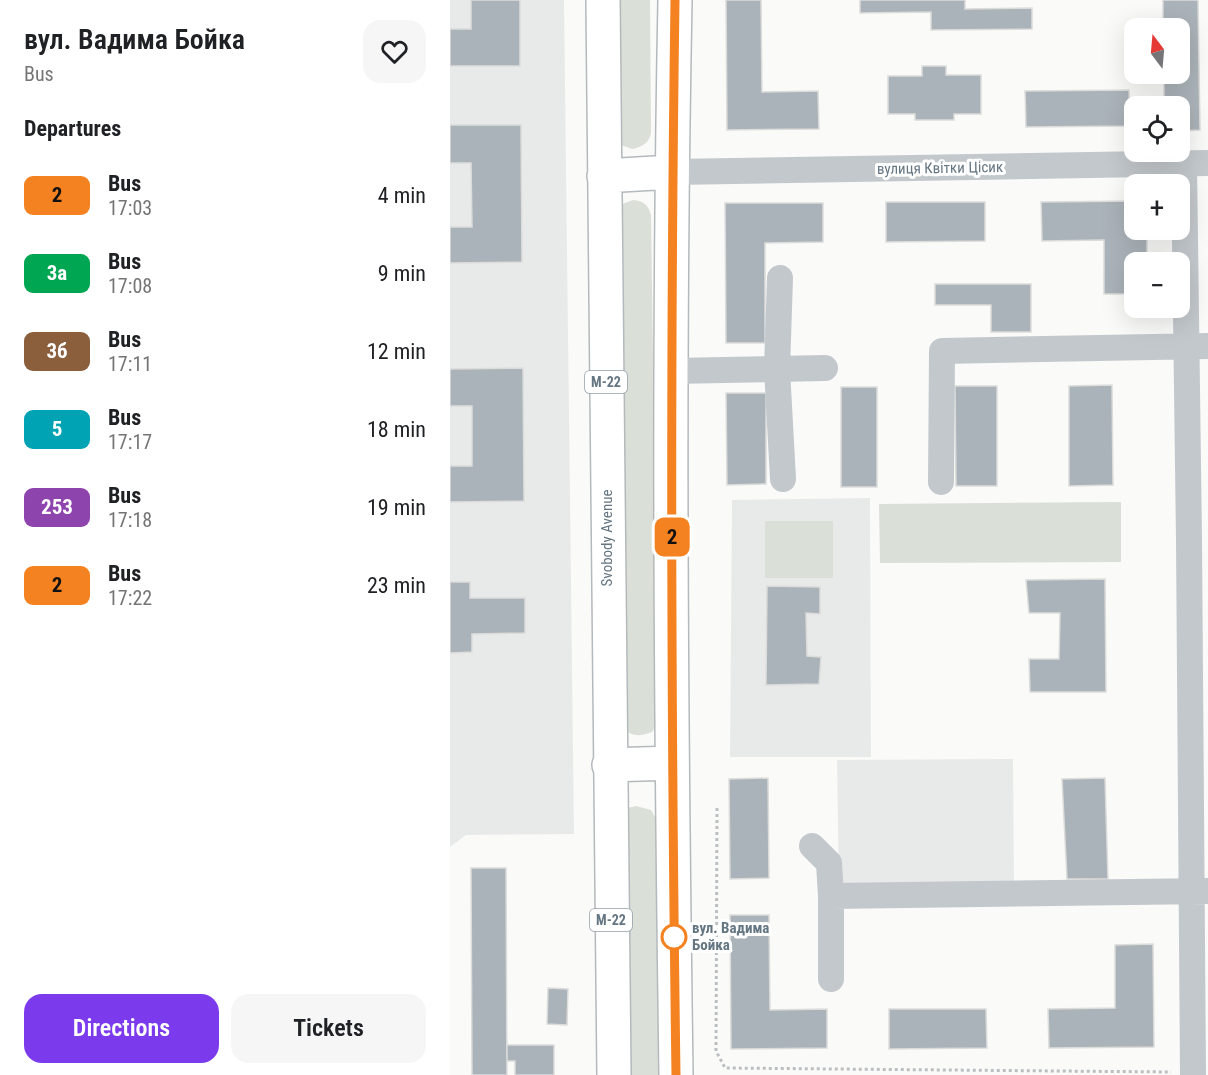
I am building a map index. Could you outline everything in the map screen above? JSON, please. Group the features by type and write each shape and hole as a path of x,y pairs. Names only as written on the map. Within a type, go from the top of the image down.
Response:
{"highway":[{"name":"Svobody Avenue","path":"603,0 609,765 614,1075"},
{"path":"675,0 672,172 672,763 676,1075"},
{"path":"604,176 672,172"},
{"path":"609,765 672,763"}],"street":[{"name":"вулиця Квітки Цісик","path":"672,172 1196,163"},
{"path":"1193,1074 1200,891 1196,163"},
{"path":"780,278 777,369 783,479"},
{"path":"941,482 942,351 1197,347"},
{"path":"672,371 825,368"},
{"path":"812,846 830,863 831,979"},
{"path":"831,896 1200,891"}],"path":[{"path":"717,808 716,1051 725,1068 1193,1074"}],"shaded area":[{"path":"450,0 564,0 574,834 466,835 450,847"},
{"path":"614,0 650,0 651,133 644,144 632,149 621,145"},
{"path":"633,200 645,204 651,215 658,722 652,732 638,735 625,730 620,205"},
{"path":"870,498 871,757 730,757 732,500"},
{"path":"1121,502 1121,562 880,563 879,504"},
{"path":"765,521 833,521 833,578 765,578"},
{"path":"1013,759 1014,885 839,886 837,760"},
{"path":"636,806 651,810 656,819 662,1075 622,1075 624,812"}],"building":[{"path":"471,0 520,0 520,66 450,66 450,29 471,29"},
{"path":"726,0 761,0 762,92 818,91 819,129 727,130"},
{"path":"860,0 965,0 965,9 1032,8 1032,29 931,30 931,12 860,13"},
{"path":"1163,0 1198,0 1200,130 1190,130 1190,96 1164,96 1164,84 1190,84 1190,18 1163,18"},
{"path":"922,66 946,66 946,75 981,75 981,114 954,114 954,120 915,120 915,114 888,114 888,76 922,76"},
{"path":"1129,90 1129,96 1124,96 1124,126 1026,127 1025,91"},
{"path":"450,125 521,125 522,262 450,263 450,227 472,227 471,163 450,163"},
{"path":"1124,201 1124,240 1147,240 1147,252 1124,252 1124,294 1104,294 1104,240 1042,241 1041,202"},
{"path":"886,202 985,202 985,241 886,242"},
{"path":"725,203 823,203 823,242 765,243 765,343 726,343"},
{"path":"935,284 1031,284 1031,332 991,332 991,305 935,305"},
{"path":"523,368 524,501 450,502 450,466 472,466 472,406 450,406 450,369"},
{"path":"1112,385 1113,485 1069,486 1069,386"},
{"path":"955,386 997,386 997,486 956,486"},
{"path":"841,387 877,387 877,487 841,487"},
{"path":"726,393 766,393 766,484 727,485"},
{"path":"1105,579 1106,692 1030,692 1029,659 1059,659 1060,613 1029,613 1026,580"},
{"path":"450,582 470,582 470,598 525,598 525,633 472,634 472,652 450,653"},
{"path":"767,586 820,587 820,614 806,613 807,656 821,657 819,684 766,685"},
{"path":"768,778 769,878 730,879 729,779"},
{"path":"1105,778 1108,879 1067,879 1062,779"},
{"path":"471,868 506,868 507,1075 472,1075"},
{"path":"730,915 769,915 770,1010 827,1009 827,1048 731,1049"},
{"path":"1153,944 1154,1047 1049,1048 1048,1009 1115,1008 1115,945"},
{"path":"548,988 568,989 567,1025 547,1024"},
{"path":"889,1009 986,1009 987,1048 889,1049"},
{"path":"507,1045 554,1045 554,1075 515,1075 515,1061 507,1061"}],"bus line":[{"name":"2","path":"675,0 672,172 672,763 676,1075"}],"place":[{"name":"вул. Вадима Бойка","path":"674,937"}]}
